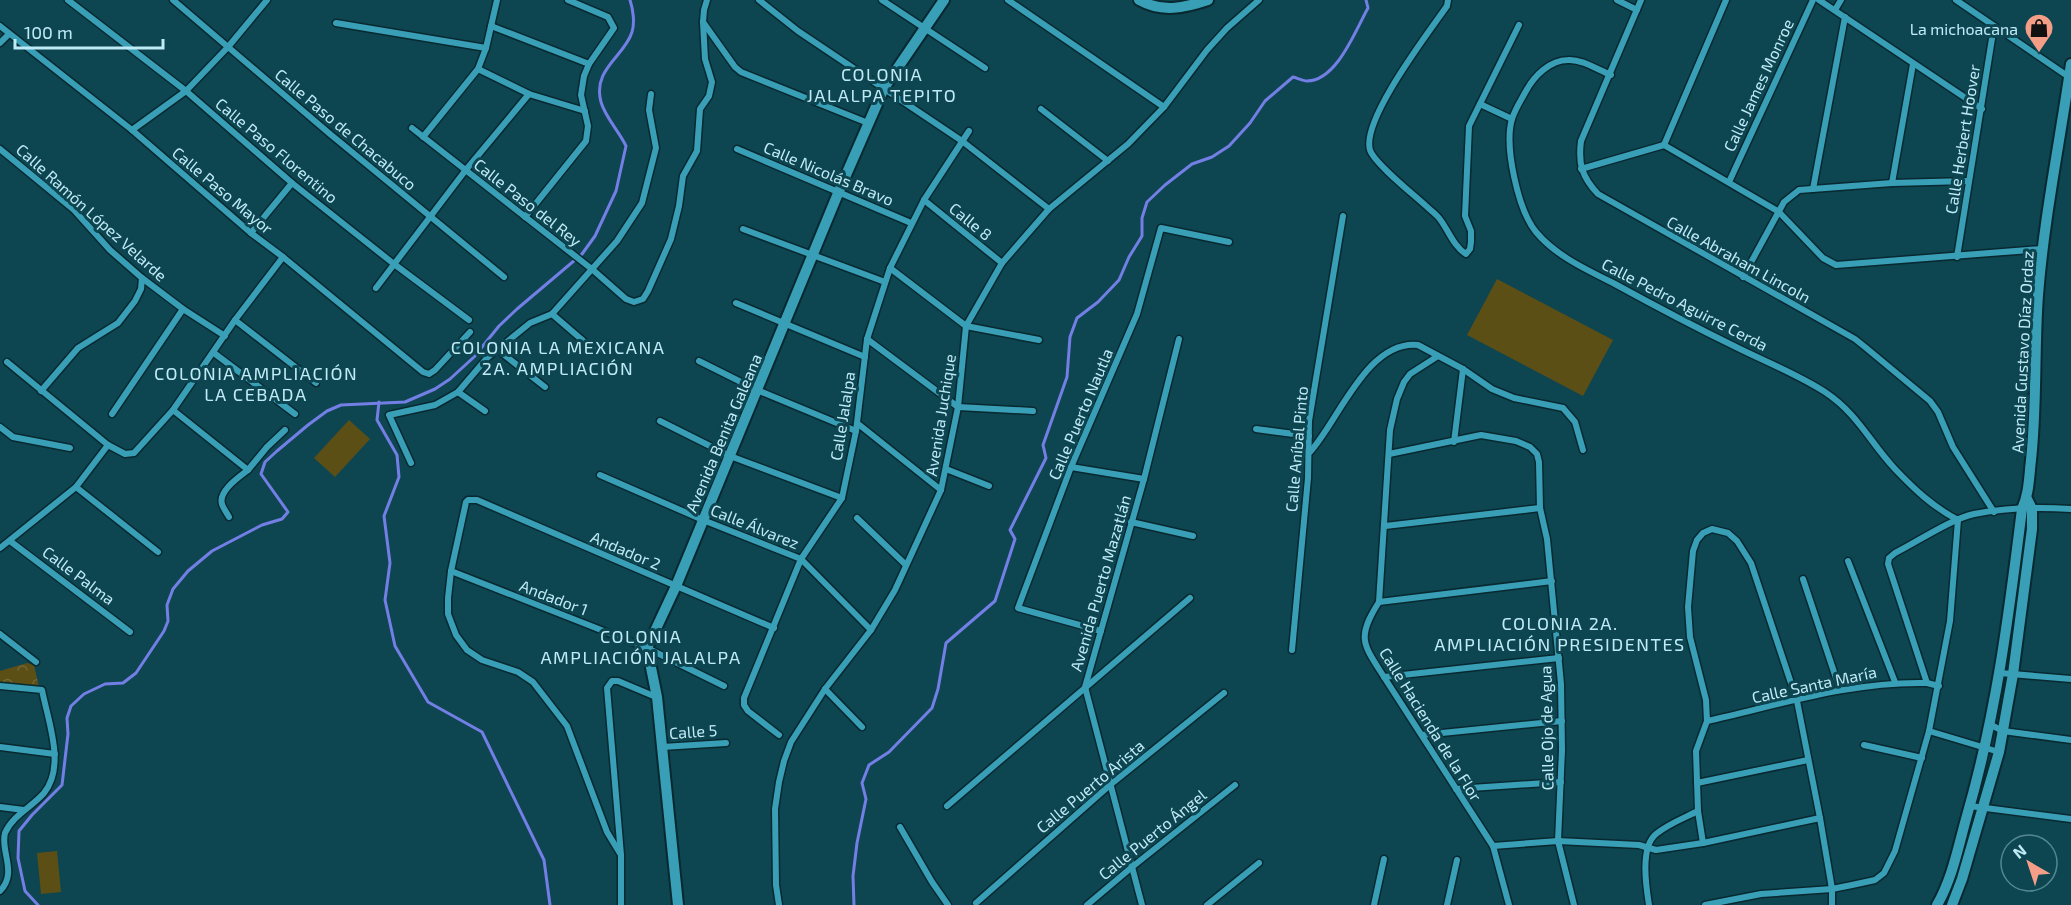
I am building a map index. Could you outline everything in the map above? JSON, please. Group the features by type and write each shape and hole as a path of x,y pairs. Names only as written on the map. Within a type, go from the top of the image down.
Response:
{"street":[{"name":"Calle Paso Florentino","path":"68,0 186,91 292,183 469,320"},
{"name":"Calle Paso de Chacabuco","path":"173,0 330,134 504,277"},
{"path":"132,130 186,91 228,47 267,0"},
{"path":"423,137 478,69 486,48 497,0"},
{"path":"525,217 586,141 588,126 581,95 584,76 589,64 614,28 608,17 585,3 568,0"},
{"path":"707,0 703,22 741,72 868,123"},
{"path":"759,0 798,31 962,141 1049,209"},
{"path":"882,0 985,68"},
{"name":"Avenida Benita Galeana","path":"647,648 676,586 838,191 884,88 944,0"},
{"path":"1008,0 1164,106"},
{"path":"1144,1 1159,8 1175,9 1208,0"},
{"name":"Avenida Juchique","path":"779,905 776,885 775,809 779,782 791,742 825,689 871,630 895,590 941,490 958,407 966,326 1002,263 1049,209 1128,144 1164,106 1227,28 1259,0"},
{"path":"1448,0 1447,6 1397,78 1377,115 1369,138 1370,151 1379,163 1438,218 1460,250 1466,254 1469,252 1471,242 1471,231 1465,216 1469,126 1519,25"},
{"path":"1617,0 1637,10"},
{"path":"1641,0 1581,141 1579,158 1581,169 1664,145 1779,212 1823,258 1836,265 2042,249"},
{"path":"1664,145 1726,0"},
{"name":"Calle James Monroe","path":"1729,182 1813,0"},
{"path":"1819,0 1982,109"},
{"path":"1835,10 1841,0"},
{"path":"1956,0 2069,77"},
{"path":"1813,189 1845,17"},
{"path":"336,22 486,48"},
{"name":"Calle Paso del Rey","path":"412,128 626,299 634,302 643,299 671,239 683,176 697,151 700,109 709,96 712,82 705,59 703,22"},
{"name":"Calle Paso Mayor","path":"0,26 132,130 251,233 283,256 423,372 429,374 470,332"},
{"path":"491,26 589,64"},
{"name":"Calle Herbert Hoover","path":"1957,257 1994,26"},
{"path":"0,43 9,34"},
{"name":"Calle Pedro Aguirre Cerda","path":"1611,75 1580,62 1569,60 1556,63 1538,74 1530,84 1512,119 1509,136 1510,162 1526,213 1534,230 1550,247 1582,267 1799,377 1831,396 1855,416 1895,468 1924,498 1958,520"},
{"path":"1892,183 1913,64"},
{"name":"Avenida Gustavo Díaz Ordaz","path":"1937,905 1951,873 1970,806 1991,725 2001,673 2027,506 2036,405 2036,330 2042,249 2069,90 2071,64"},
{"path":"478,69 529,94 585,111"},
{"path":"376,288 465,171 529,94"},
{"path":"411,463 389,414 435,405 458,392 487,358 530,323 552,314 590,268 617,241 642,203 656,148 649,110 651,94"},
{"path":"1480,104 1512,119"},
{"path":"1041,109 1108,161"},
{"name":"Calle Jalalpa","path":"779,735 748,711 744,705 744,698 801,559 842,498 856,431 867,339 890,268 924,200 969,132"},
{"name":"Calle Ramón López Velarde","path":"0,149 74,210 110,250 142,278 183,309 225,336"},
{"name":"Calle Nicolás Bravo","path":"737,149 911,223"},
{"name":"Calle Abraham Lincoln","path":"1581,169 1587,182 1598,194 1855,339 1930,401 1938,412 1953,447 1994,513"},
{"path":"1743,277 1784,202 1799,190 1892,183 1968,181"},
{"path":"251,233 292,183"},
{"name":"Calle 8","path":"924,200 1002,263"},
{"name":"Calle Aníbal Pinto","path":"1292,650 1309,452 1309,421 1343,216"},
{"name":"Calle Puerto Nautla","path":"1101,631 1018,608 1071,467 1137,314 1161,228 1228,242"},
{"path":"743,230 885,282"},
{"path":"7,362 108,445 125,454 134,453 173,410 235,320 283,256"},
{"path":"890,268 966,326 1039,340"},
{"path":"41,391 78,348 118,323 141,290 142,278"},
{"path":"736,303 865,357"},
{"path":"112,414 183,309"},
{"path":"552,314 595,351"},
{"path":"235,320 316,383"},
{"path":"867,339 958,407 1033,411"},
{"name":"Avenida Puerto Mazatlán","path":"1142,905 1085,687 1144,479 1179,339"},
{"path":"1309,452 1322,438 1364,373 1397,347 1411,344 1418,345 1462,369 1492,389 1514,398 1563,408 1575,422 1583,450"},
{"path":"498,350 545,387"},
{"path":"214,353 295,414"},
{"name":"Calle Hacienda de la Flor","path":"1438,356 1410,374 1397,399 1390,430 1379,602 1368,620 1364,631 1364,641 1384,677 1493,846 1509,905"},
{"path":"699,361 757,390 856,431"},
{"path":"1454,442 1462,369"},
{"path":"458,392 485,411"},
{"path":"173,410 248,470"},
{"path":"660,421 730,456 842,498"},
{"path":"857,423 941,490"},
{"path":"0,427 13,437 70,448"},
{"path":"1256,429 1309,436"},
{"path":"229,517 221,503 222,496 285,430"},
{"name":"Calle Ojo de Agua","path":"1389,454 1481,435 1516,441 1530,447 1537,454 1540,508 1547,539 1559,658 1562,721 1558,842 1574,905"},
{"path":"0,548 76,487 108,445"},
{"path":"1071,467 1144,479"},
{"path":"946,469 989,486"},
{"name":"Calle Álvarez","path":"600,475 703,520 801,559"},
{"path":"76,487 158,552"},
{"name":"Andador 2","path":"451,571 464,508 468,500 477,500 774,628"},
{"path":"1927,683 1888,564 1889,558 1973,514 1994,513 2027,506 2071,509"},
{"name":"Avenida Gustavo Díaz Ordaz","path":"1952,905 1983,808 2003,731 2032,529 2027,506"},
{"path":"1385,526 1540,508"},
{"path":"857,518 906,565"},
{"path":"1705,905 1761,894 1832,889 1875,880 1884,873 1895,851 1922,758 1939,686 1950,621 1958,520"},
{"path":"1131,522 1193,536"},
{"path":"1703,843 1698,812 1696,751 1707,721 1706,700 1690,637 1688,607 1697,540 1703,533 1712,529 1720,530 1733,537 1751,563 1797,701 1821,819 1832,889 1832,905"},
{"name":"Calle Palma","path":"10,541 130,632"},
{"path":"801,559 871,630"},
{"path":"1848,561 1895,682"},
{"path":"451,571 448,614 456,635 467,650 482,660 518,672 533,682 567,726 607,832 621,855"},
{"name":"Andador 1","path":"451,571 647,648 724,686"},
{"path":"1803,579 1840,690"},
{"path":"1379,602 1552,581"},
{"path":"947,806 1190,598"},
{"path":"0,634 36,662"},
{"path":"647,648 657,697 678,905"},
{"path":"1384,677 1559,658"},
{"path":"2001,673 2071,679"},
{"path":"621,905 621,855 608,688 612,681 618,681 657,697"},
{"name":"Calle Santa María","path":"1707,721 1840,690 1895,682 1927,683 1939,686"},
{"path":"0,686 42,690 55,754 54,771 45,792 11,824 4,837 7,880 0,891"},
{"path":"825,689 862,727"},
{"name":"Calle Puerto Arista","path":"976,903 1110,784 1224,693"},
{"path":"1422,735 1562,721"},
{"path":"1991,725 2003,731 2071,740"},
{"path":"1929,731 1999,752"},
{"name":"Calle 5","path":"662,747 726,743"},
{"path":"1864,745 1922,758"},
{"path":"0,747 55,754"},
{"path":"1697,783 1809,760"},
{"path":"1456,789 1561,782"},
{"name":"Calle Puerto Ángel","path":"1087,905 1235,785"},
{"path":"1970,806 2071,819"},
{"path":"0,807 24,810"},
{"path":"1649,905 1646,887 1647,847 1656,834 1698,812"},
{"path":"1493,846 1558,842 1639,845 1656,850 1821,819"},
{"path":"900,827 948,905"},
{"path":"1374,905 1384,860"},
{"path":"1447,905 1458,860"},
{"path":"1207,905 1259,863"},
{"path":"0,864 7,872"}],"green space":[{"path":"1497,279 1613,340 1583,396 1467,335"},
{"path":"349,420 370,439 335,477 314,458"},
{"path":"27,663 34,665 39,687 0,683 0,671"},
{"path":"57,851 61,892 41,894 37,853"}],"waterway":[{"path":"38,905 25,891 18,858 19,831 62,785 68,734 67,718 71,706 84,694 105,684 123,683 136,673 164,631 168,621 167,605 173,589 188,571 212,551 262,525 282,519 288,512 261,474 265,462 327,411 341,405 405,402 435,389 450,379 474,357 499,326 582,254 595,236 616,191 626,146 603,108 599,91 605,72 632,32 633,16 630,0"},
{"path":"854,905 853,876 866,799 862,783 869,765 889,752 932,708 938,689 946,643 995,601 1015,539 1010,530 1046,458 1043,445 1067,377 1070,337 1077,318 1098,302 1119,280 1142,236 1142,218 1147,202 1192,164 1212,157 1229,146 1250,123 1265,101 1293,77 1307,81 1318,79 1328,73 1344,52 1368,8 1366,0"},
{"path":"379,402 377,420 397,455 399,477 384,516 390,563 385,600 395,646 428,702 482,732 544,860 550,905"}],"place":[{"name":"La michoacana","path":"2039,54"}],"district":[{"name":"COLONIA JALALPA TEPITO","path":"882,84"},
{"name":"COLONIA LA MEXICANA 2A. AMPLIACIÓN","path":"558,357"},
{"name":"COLONIA AMPLIACIÓN LA CEBADA","path":"256,383"},
{"name":"COLONIA 2A. AMPLIACIÓN PRESIDENTES","path":"1560,633"},
{"name":"COLONIA AMPLIACIÓN JALALPA","path":"641,646"}]}
